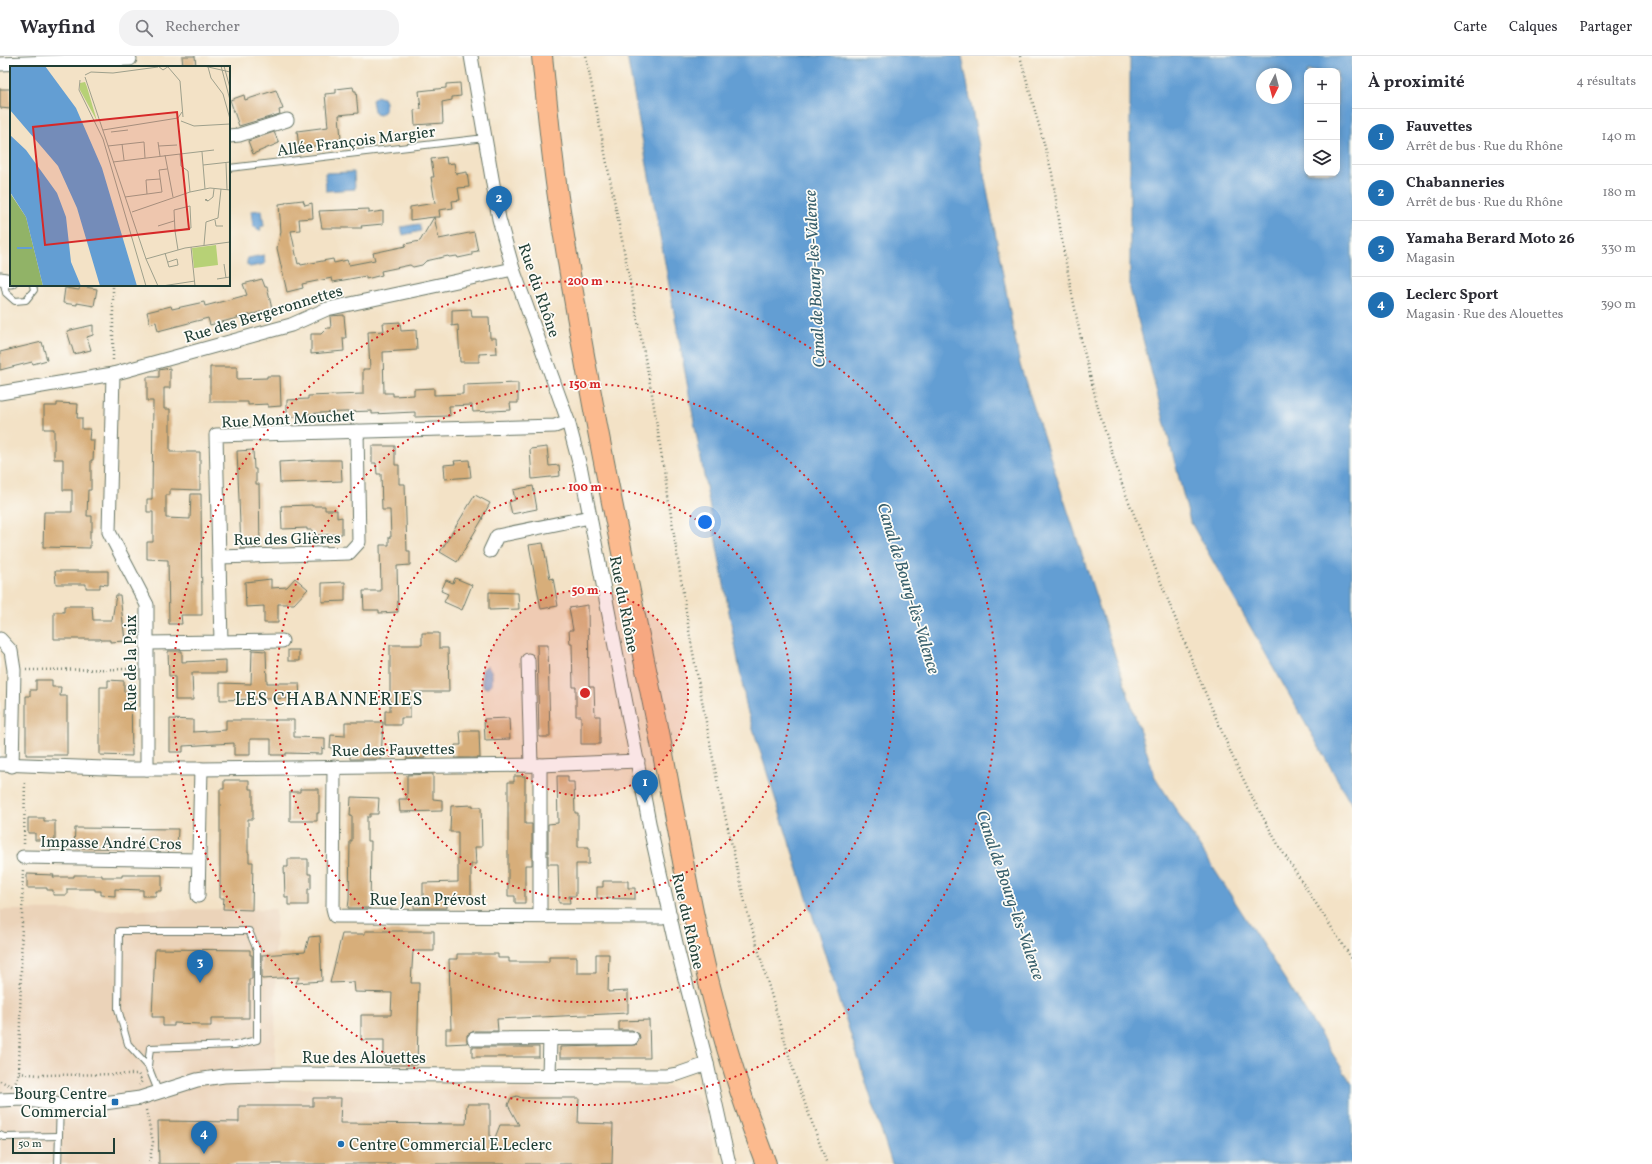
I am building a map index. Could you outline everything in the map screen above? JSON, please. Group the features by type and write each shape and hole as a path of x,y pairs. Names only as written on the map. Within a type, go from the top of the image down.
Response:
{"main road":[{"path":"542,56 558,195 578,324 613,511 667,771 685,874 710,987 734,1070 766,1164"}],"street":[{"name":"Rue du Rhône","path":"471,56 500,219 513,270 568,421 581,470 651,833 678,952 707,1064 729,1164"},
{"path":"0,64 130,61"},
{"path":"230,136 239,135 287,120"},
{"name":"Rue des Bergeronnettes","path":"0,393 113,374 291,325 327,308 513,270"},
{"name":"Rue de la Paix","path":"113,374 109,532 147,604 147,769"},
{"name":"Rue Mont Mouchet","path":"221,642 216,435 555,426 568,421"},
{"name":"Rue des Glières","path":"219,557 349,553 359,542 357,431"},
{"path":"490,551 497,536 590,518"},
{"path":"0,639 11,651 14,670 6,765"},
{"path":"148,643 282,641"},
{"path":"528,660 536,765 540,916"},
{"name":"Rue des Fauvettes","path":"6,765 201,769 536,765 638,760"},
{"name":"Rue Jean Prévost","path":"334,767 333,908 335,916 670,915"},
{"name":"Impasse André Cros","path":"198,896 201,769"},
{"name":"Impasse André Cros","path":"23,857 199,860"},
{"path":"474,1039 632,1038"},
{"path":"549,1075 550,1039"},
{"name":"Rue des Alouettes","path":"23,1099 60,1106 90,1105 140,1098 197,1080 224,1076 283,1074 666,1076 678,1074 707,1064"},
{"path":"0,1090 23,1099"},
{"path":"0,1100 23,1099"}],"lane":[{"name":"Allée François Margier","path":"230,168 486,138"},
{"path":"5,280 6,293 15,301 26,300 34,290 34,286"},
{"path":"148,1066 150,1048 235,1044 257,1040 257,950 249,931 120,931 118,1009 128,1044 148,1066 158,1092"},
{"path":"58,1164 60,1106"},
{"path":"0,1135 4,1137 59,1136"}],"path":[{"path":"586,56 652,394 690,637 718,785 747,911 781,1029 794,1073 828,1164"},
{"path":"1020,56 1052,173 1064,253 1081,339 1099,412 1123,487 1199,678 1250,794 1280,848 1352,959"},
{"path":"113,286 113,374"},
{"path":"14,670 148,668"},
{"path":"0,1081 14,1087 19,1073 26,766"}],"shaded area":[{"path":"276,909 275,1088 410,1090 669,1087 695,1094 707,1113 717,1164 0,1164 0,910"}],"water":[{"name":"Canal de Bourg-lès-Valence","path":"627,56 962,56 1020,365 1155,777 1352,1084 1352,1164 892,1164 747,710"},
{"path":"1130,56 1352,56 1352,805 1190,521 1130,289"},
{"path":"377,96 383,98 385,102 385,111 380,115 376,114 374,111 372,100"},
{"path":"354,172 355,189 326,191 325,173"},
{"path":"262,210 264,226 260,227 261,230 257,230 257,228 253,226 251,211"},
{"path":"419,224 421,231 403,235 401,227"},
{"path":"264,255 265,264 250,267 247,265 248,258"},
{"path":"486,666 489,667 492,676 492,684 487,688 484,687 482,682 482,670"}],"building":[{"path":"182,56 195,56 196,66 183,66"},
{"path":"460,83 461,96 452,97 452,100 442,102 443,123 415,125 414,110 421,109 419,91 446,88 446,84"},
{"path":"353,87 354,91 356,91 358,113 339,115 341,139 322,142 322,145 299,148 297,131 328,127 325,94 336,93 336,89"},
{"path":"0,89 10,89 10,109 0,108"},
{"path":"276,90 283,109 279,110 280,114 239,126 230,100 244,95 245,100"},
{"path":"274,132 279,143 253,154 248,141"},
{"path":"446,157 447,164 454,163 456,174 467,172 469,187 458,188 460,200 452,201 453,208 439,210 440,217 410,220 410,207 435,203 431,177 434,177 431,159"},
{"path":"303,200 305,205 312,203 313,218 299,219 300,230 291,231 298,264 300,263 301,265 333,259 334,263 347,260 349,265 375,260 373,253 406,246 405,244 420,241 434,217 439,239 474,232 478,251 472,252 472,255 458,258 457,256 448,256 426,261 422,265 413,267 410,265 381,271 382,275 366,279 366,276 333,282 332,278 302,284 303,288 287,292 277,248 281,232 279,204"},
{"path":"369,209 369,213 383,211 383,224 361,226 362,228 322,228 319,211"},
{"path":"262,279 265,287 267,287 272,309 210,325 208,318 158,331 156,322 150,324 147,312 171,306 172,309 204,302 205,306 247,295 243,284"},
{"path":"80,286 97,289 94,306 77,303 77,305 63,303 65,288 79,290"},
{"path":"471,309 472,317 489,317 490,338 496,338 497,353 479,354 479,362 460,362 458,325 452,326 452,310"},
{"path":"344,315 346,338 343,338 344,351 311,354 311,334 321,334 327,328 331,328 330,316"},
{"path":"400,322 401,331 416,330 417,350 383,352 384,393 393,393 393,396 414,395 414,389 434,388 434,395 463,394 463,385 518,383 518,403 510,403 511,410 473,412 472,405 449,406 450,416 415,417 415,412 372,414 372,411 318,413 308,414 308,417 287,417 287,400 308,399 308,396 363,394 363,369 370,369 368,332 384,331 383,323"},
{"path":"93,325 93,335 87,337 91,350 74,354 67,331"},
{"path":"42,342 47,360 0,370 0,352"},
{"path":"210,367 237,367 237,379 280,376 281,406 268,407 268,404 248,405 248,402 210,402"},
{"path":"170,368 170,388 164,388 164,409 170,409 170,452 200,452 200,490 170,489 170,495 166,495 166,518 190,519 191,494 201,494 202,615 181,615 182,624 169,624 168,560 147,559 147,542 153,542 153,512 147,512 147,499 152,499 153,401 147,401 147,377 159,377 159,370"},
{"path":"57,403 78,404 77,418 82,418 82,429 90,429 89,440 94,440 93,460 91,460 91,490 88,490 87,516 92,516 90,548 43,547 44,512 72,512 72,490 63,490 63,459 54,459 54,429 44,429 44,406 57,406"},
{"path":"372,446 395,446 395,465 399,465 399,484 405,484 407,551 410,551 410,565 397,566 398,612 379,613 379,610 364,610 363,591 381,591 380,545 389,545 389,537 391,537 390,510 382,510 381,474 377,474 376,463 372,463"},
{"path":"547,447 549,466 559,465 560,476 532,479 530,449"},
{"path":"253,450 254,469 256,469 256,484 259,484 260,548 241,548 237,451"},
{"path":"341,460 342,481 280,483 279,462"},
{"path":"469,460 471,477 445,479 444,465 455,464 454,461"},
{"path":"533,486 537,509 512,514 509,502 515,500 513,490"},
{"path":"475,495 490,503 483,518 457,562 440,552"},
{"path":"281,506 325,506 325,510 337,510 337,518 342,517 342,534 313,535 313,530 307,530 307,528 282,529"},
{"path":"543,543 550,579 553,578 558,606 541,609 529,545"},
{"path":"55,571 108,571 108,585 100,584 100,588 86,588 86,584 56,584"},
{"path":"295,578 308,589 294,604 278,604 278,623 264,623 264,606 246,607 245,582 271,579 271,588 287,587"},
{"path":"455,578 472,585 462,610 444,602 448,594 441,591 446,580 453,583"},
{"path":"345,582 345,601 322,602 322,583"},
{"path":"489,592 518,593 519,609 489,610"},
{"path":"116,595 120,595 125,641 110,642 110,640 101,639 54,639 54,612 64,612 64,606 92,606 93,620 112,620"},
{"path":"588,605 589,687 594,687 595,716 600,716 600,744 581,744 581,716 576,716 576,687 573,687 572,644 570,644 569,630 573,630 569,608"},
{"path":"422,633 439,633 439,648 448,648 449,692 410,692 410,718 401,718 401,725 385,725 385,711 390,711 390,645 422,645"},
{"path":"537,645 548,645 550,737 539,737"},
{"path":"252,650 266,651 267,683 299,683 300,698 220,700 220,683 251,684"},
{"path":"288,650 299,650 299,661 288,661"},
{"path":"168,651 182,651 182,662 226,660 226,673 192,673 193,700 175,700 175,676 169,676"},
{"path":"36,680 52,680 52,687 61,687 60,696 67,696 67,755 26,755 26,696 30,696 30,690 36,690"},
{"path":"108,680 124,681 124,692 131,692 132,756 100,755 100,687 108,687"},
{"path":"509,718 510,739 485,740 484,719"},
{"path":"170,719 193,720 193,732 226,730 226,720 294,720 294,737 325,738 325,749 322,748 322,754 286,753 286,755 271,755 271,739 250,739 250,755 234,755 234,743 183,746 183,752 170,752"},
{"path":"345,722 383,722 381,759 350,759 350,749 330,748 331,735 345,736"},
{"path":"460,731 479,731 480,758 455,758 455,745 461,745"},
{"path":"407,751 424,751 425,758 407,759"},
{"path":"433,774 433,799 442,800 442,811 400,812 399,799 407,799 407,775"},
{"path":"514,776 525,776 525,824 532,824 532,865 525,865 525,903 515,903 515,896 508,896 508,782 514,782"},
{"path":"557,776 568,776 568,782 574,782 575,813 578,813 578,847 589,847 589,864 576,864 576,896 569,896 570,903 559,903 558,864 548,864 548,824 558,823"},
{"path":"224,780 249,780 249,789 253,789 253,819 248,819 249,862 253,862 252,910 223,909 224,898 220,898 220,789 224,789"},
{"path":"300,789 319,789 319,813 317,813 317,821 290,821 290,792 300,792"},
{"path":"351,797 379,798 378,814 370,814 370,817 367,817 367,841 371,841 370,908 348,908 350,841 352,841 352,816 350,816"},
{"path":"473,805 473,807 481,807 482,847 475,847 476,864 471,864 471,900 447,900 447,908 414,908 414,900 423,899 423,883 458,882 458,832 450,832 451,806"},
{"path":"28,818 44,818 44,821 55,821 55,840 35,840 35,833 28,833"},
{"path":"75,828 178,829 177,849 74,848"},
{"path":"288,859 308,859 308,874 311,874 311,889 308,889 308,905 288,905 288,897 285,897 284,867 288,867"},
{"path":"27,874 54,875 53,877 74,877 74,875 122,877 122,875 162,875 162,891 156,891 156,896 143,896 143,890 115,889 115,896 101,895 101,891 95,891 95,889 67,889 67,895 53,895 53,890 47,890 47,888 27,888"},
{"path":"603,881 628,881 628,888 635,888 635,899 597,898 597,887 603,887"},
{"path":"365,931 434,931 434,951 413,951 411,983 419,983 417,1065 384,1065 384,1040 361,1040 361,1015 391,1015 392,993 355,992 354,982 330,983 342,934 365,934"},
{"path":"320,936 322,981 296,983 299,977 262,979 262,955 305,952 309,937"},
{"path":"155,949 250,950 250,955 252,955 252,979 249,979 249,1018 211,1018 211,1026 174,1023 174,1026 163,1026 163,1017 152,1017"},
{"path":"457,954 498,954 498,958 509,958 509,962 549,962 549,957 577,957 577,973 596,973 596,954 609,954 608,992 628,991 628,1013 497,1019 498,1031 474,1031 467,1035 467,1043 446,1044 446,1029 451,1029 449,959 457,959"},
{"path":"649,1020 650,1058 560,1058 560,1047 636,1045 640,1038 639,1034 632,1030 619,1030 619,1021"},
{"path":"472,1047 539,1047 539,1057 472,1057"},
{"name":"Centre Commercial E.Leclerc","path":"517,1096 522,1098 579,1098 578,1123 613,1124 612,1164 159,1164 158,1121 239,1122 239,1106 313,1106 313,1098 341,1098 340,1123 466,1124 467,1104 490,1104 490,1150 500,1125 519,1125 508,1105 511,1098"}],"place":[{"name":"Chabanneries","path":"499,219"},
{"name":"Fauvettes","path":"645,803"},
{"name":"Yamaha Berard Moto 26","path":"200,983"},
{"name":"Bourg Centre Commercial","path":"115,1102"},
{"name":"Centre Commercial E.Leclerc","path":"341,1144"},
{"name":"Leclerc Sport","path":"204,1154"}],"district":[{"name":"LES CHABANNERIES","path":"329,699"}]}
